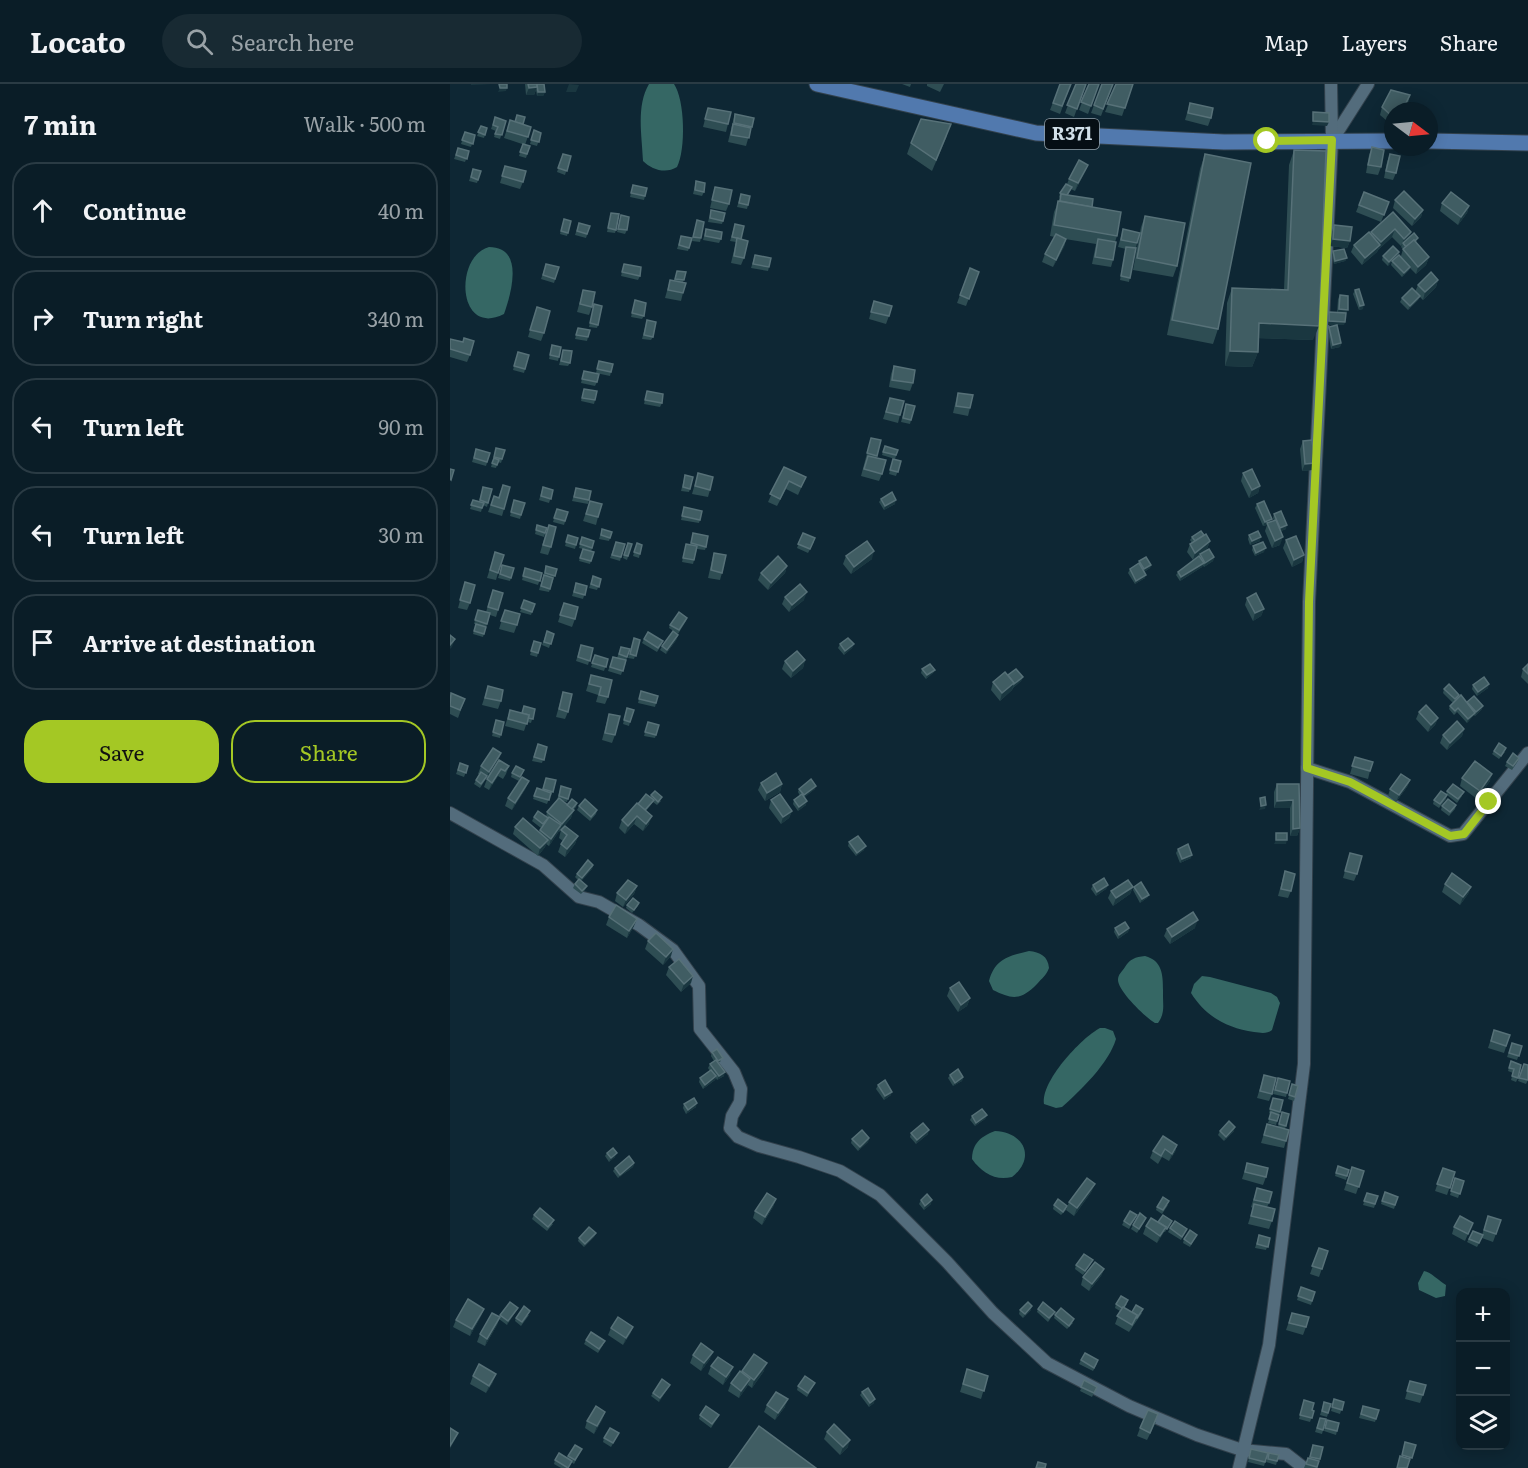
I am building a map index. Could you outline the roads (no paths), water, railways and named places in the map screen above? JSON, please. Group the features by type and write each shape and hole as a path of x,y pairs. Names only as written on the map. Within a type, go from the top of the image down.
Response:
{"main road":[{"name":"R371","path":"817,84 1036,133 1224,142 1384,141"},
{"path":"1438,141 1528,143"}],"street":[{"path":"1239,1468 1269,1345 1304,1064 1309,602 1332,140 1331,84"},
{"path":"1332,140 1368,84"},
{"path":"1307,768 1350,782 1450,836 1464,834 1528,753"},
{"path":"450,813 543,866 579,897 599,902 639,925 673,950 699,986 700,1029 734,1072 741,1089 740,1102 732,1116 730,1128 738,1137 840,1172 880,1195 947,1262 993,1313 1047,1363 1129,1406 1197,1434 1242,1450 1286,1454 1304,1468"}]}
